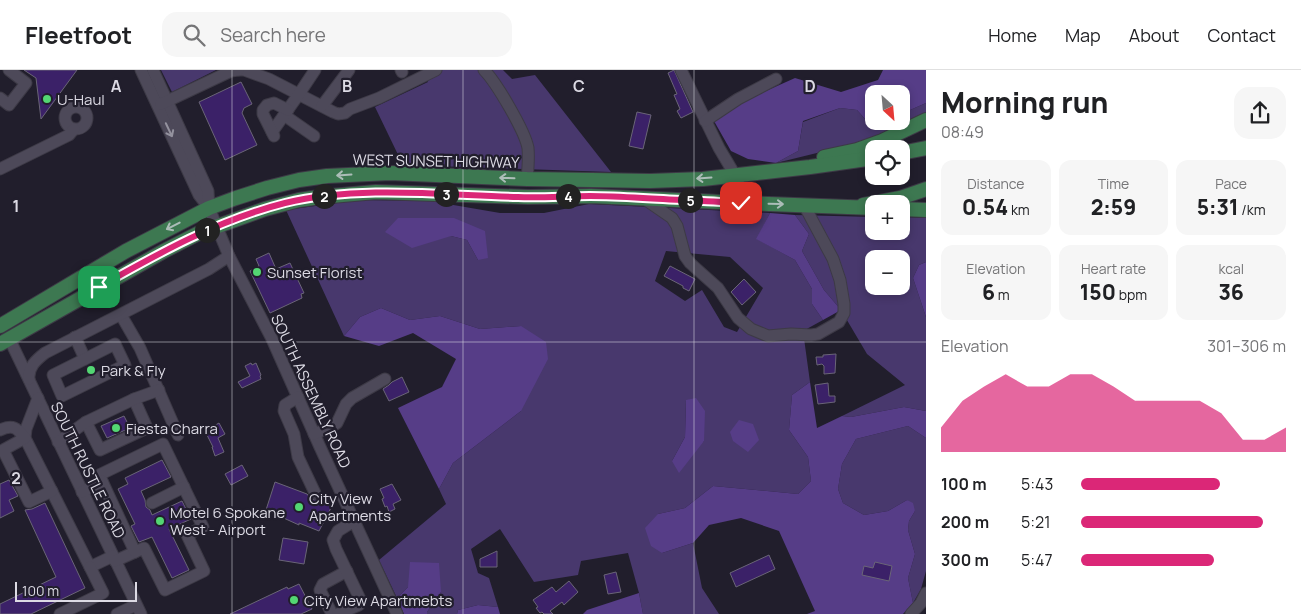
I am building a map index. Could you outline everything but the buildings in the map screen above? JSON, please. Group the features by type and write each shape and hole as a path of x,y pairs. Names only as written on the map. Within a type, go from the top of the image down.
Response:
{"main road":[{"path":"753,174 857,150 882,141 926,120"},
{"path":"910,151 926,148"},
{"name":"WEST SUNSET HIGHWAY","path":"2,331 119,255 209,208 268,188 299,180 327,176 390,173 527,179 703,179 865,160"},
{"path":"853,207 900,198 926,190"},
{"path":"2,331 99,287 185,240 217,226 254,212 320,196 391,192 528,197 591,196 865,208"},
{"path":"910,209 926,210"}],"street":[{"path":"0,98 8,105 26,82 9,70"},
{"name":"SOUTH ASSEMBLY ROAD","path":"141,70 162,104 208,191 209,208 229,256 272,339 397,614"},
{"name":"SOUTH ASSEMBLY ROAD","path":"153,70 162,104"},
{"path":"162,104 232,71 244,70 269,79 338,114 345,113 350,109 379,98 436,70"},
{"path":"314,136 286,112 274,103 262,110 262,114 273,135 286,112 315,70"},
{"path":"322,106 349,70"},
{"path":"484,70 496,86 522,131 528,146 527,179"},
{"path":"681,70 719,148 735,175 739,184 741,203"},
{"path":"706,121 738,99 776,79"},
{"path":"0,169 69,135 74,129"},
{"path":"643,198 672,218 677,226 685,256 690,263 718,288 738,318 751,329 768,336 818,334 839,322 844,313 840,280 833,260 804,205"},
{"path":"28,379 28,374 35,361 52,349 208,269 229,256"},
{"path":"121,314 140,348 178,435"},
{"name":"SOUTH RUSTLE ROAD","path":"2,331 38,398 138,609"},
{"path":"75,337 85,359"},
{"path":"115,344 125,365 62,396 53,375 85,359 115,344"},
{"path":"314,434 337,423 346,404 352,398 385,379"},
{"path":"58,442 86,422 134,398 159,390"},
{"path":"298,397 285,405 284,411 294,434 298,457 315,493"},
{"path":"25,438 26,430 38,398"},
{"path":"86,422 100,450 147,428 134,398"},
{"path":"0,430 9,426 13,427 25,438 103,593 60,614"},
{"path":"25,438 3,450 29,502 52,491"},
{"path":"90,567 135,552 144,548 165,590 204,572 187,535 203,527 164,444 99,475 135,552"},
{"path":"82,492 102,481"},
{"path":"152,503 184,487"},
{"path":"338,614 359,604 360,599 333,540 338,531 354,521"},
{"path":"332,614 320,590 323,584 347,571"},
{"path":"911,614 926,593"},
{"path":"117,614 138,609"}],"shaded area":[{"path":"161,70 216,70 172,92"},
{"path":"422,70 503,70 512,79 535,75 611,172 403,165 375,107 428,82"},
{"path":"883,70 926,70 926,103 910,110 910,85 865,85 865,119 857,110 840,108 803,121 798,151 776,163 748,159 731,151 714,121 739,103 795,78 841,92 878,80"},
{"path":"926,103 926,114 910,121 910,110"},
{"path":"840,108 857,110 865,119 865,130 892,130 870,140 776,163 798,151 803,122"},
{"path":"359,200 430,201 500,213 544,213 589,204 770,213 757,239 795,260 812,289 812,304 823,320 803,331 810,382 792,395 789,430 808,457 811,481 798,494 713,486 685,508 658,514 662,553 693,543 702,588 719,614 643,614 628,553 581,561 578,575 534,582 500,529 471,549 478,573 489,578 498,607 478,605 458,610 457,614 427,614 441,592 408,587 397,598 379,560 446,504 439,489 453,463 521,411 521,326 480,329 440,316 410,320 381,308 360,317 344,336 286,210","holes":["485,231 478,260 467,240 451,236","666,251 730,257 763,288 737,332 724,327 702,290 685,301 655,281","686,400 704,441 672,461 685,437"]},
{"path":"770,213 795,215 809,234 802,251 824,290 841,310 823,320 812,304 812,289 795,260 756,239"},
{"path":"795,215 865,217 865,240 910,240 910,217 926,218 926,262 919,265 913,278 926,317 926,411 904,407 851,417 842,416 905,385 867,354 841,310 824,290 802,251 809,234"},
{"path":"398,218 454,218 485,231 488,258 478,260 467,240 451,236 412,248 385,232"},
{"path":"926,262 926,317 913,278 919,265"},
{"path":"381,308 410,320 440,316 480,329 521,326 546,342 548,359 521,411 453,463 439,489 398,408 442,387 456,359 413,333 379,346 344,336 360,317"},
{"path":"810,382 817,428 842,416 851,417 904,407 926,411 926,438 908,426 856,439 842,464 838,489 843,503 864,515 888,511 907,500 913,503 915,511 909,521 908,530 915,554 908,578 913,603 903,614 807,614 815,611 779,531 741,518 709,525 693,543 662,553 651,546 645,528 658,514 685,508 713,486 798,494 811,481 808,457 789,430 792,395"},
{"path":"696,398 705,411 704,441 679,473 672,461 685,437 686,400"},
{"path":"739,420 753,424 759,440 748,452 733,441 730,432"},
{"path":"908,426 926,438 926,571 921,589 913,603 908,578 915,554 908,530 909,521 915,511 907,500 888,511 864,515 843,503 838,489 842,464 856,439"},
{"path":"410,562 439,563 441,592 427,614 404,614 397,598 408,587"},
{"path":"639,593 643,614 583,614 587,610"},
{"path":"478,605 498,607 500,614 457,614 458,610"}],"place":[{"name":"U-Haul","path":"47,99"},
{"name":"Sunset Florist","path":"257,272"},
{"name":"Park & Fly","path":"91,370"},
{"name":"Fiesta Charra","path":"116,428"},
{"name":"City View Apartments","path":"299,507"},
{"name":"Motel 6 Spokane West - Airport","path":"160,521"},
{"name":"City View Apartmebts","path":"294,600"}],"route":[{"path":"99,287 199,233 265,209 320,196 391,192 528,197 591,196 741,203"}]}
